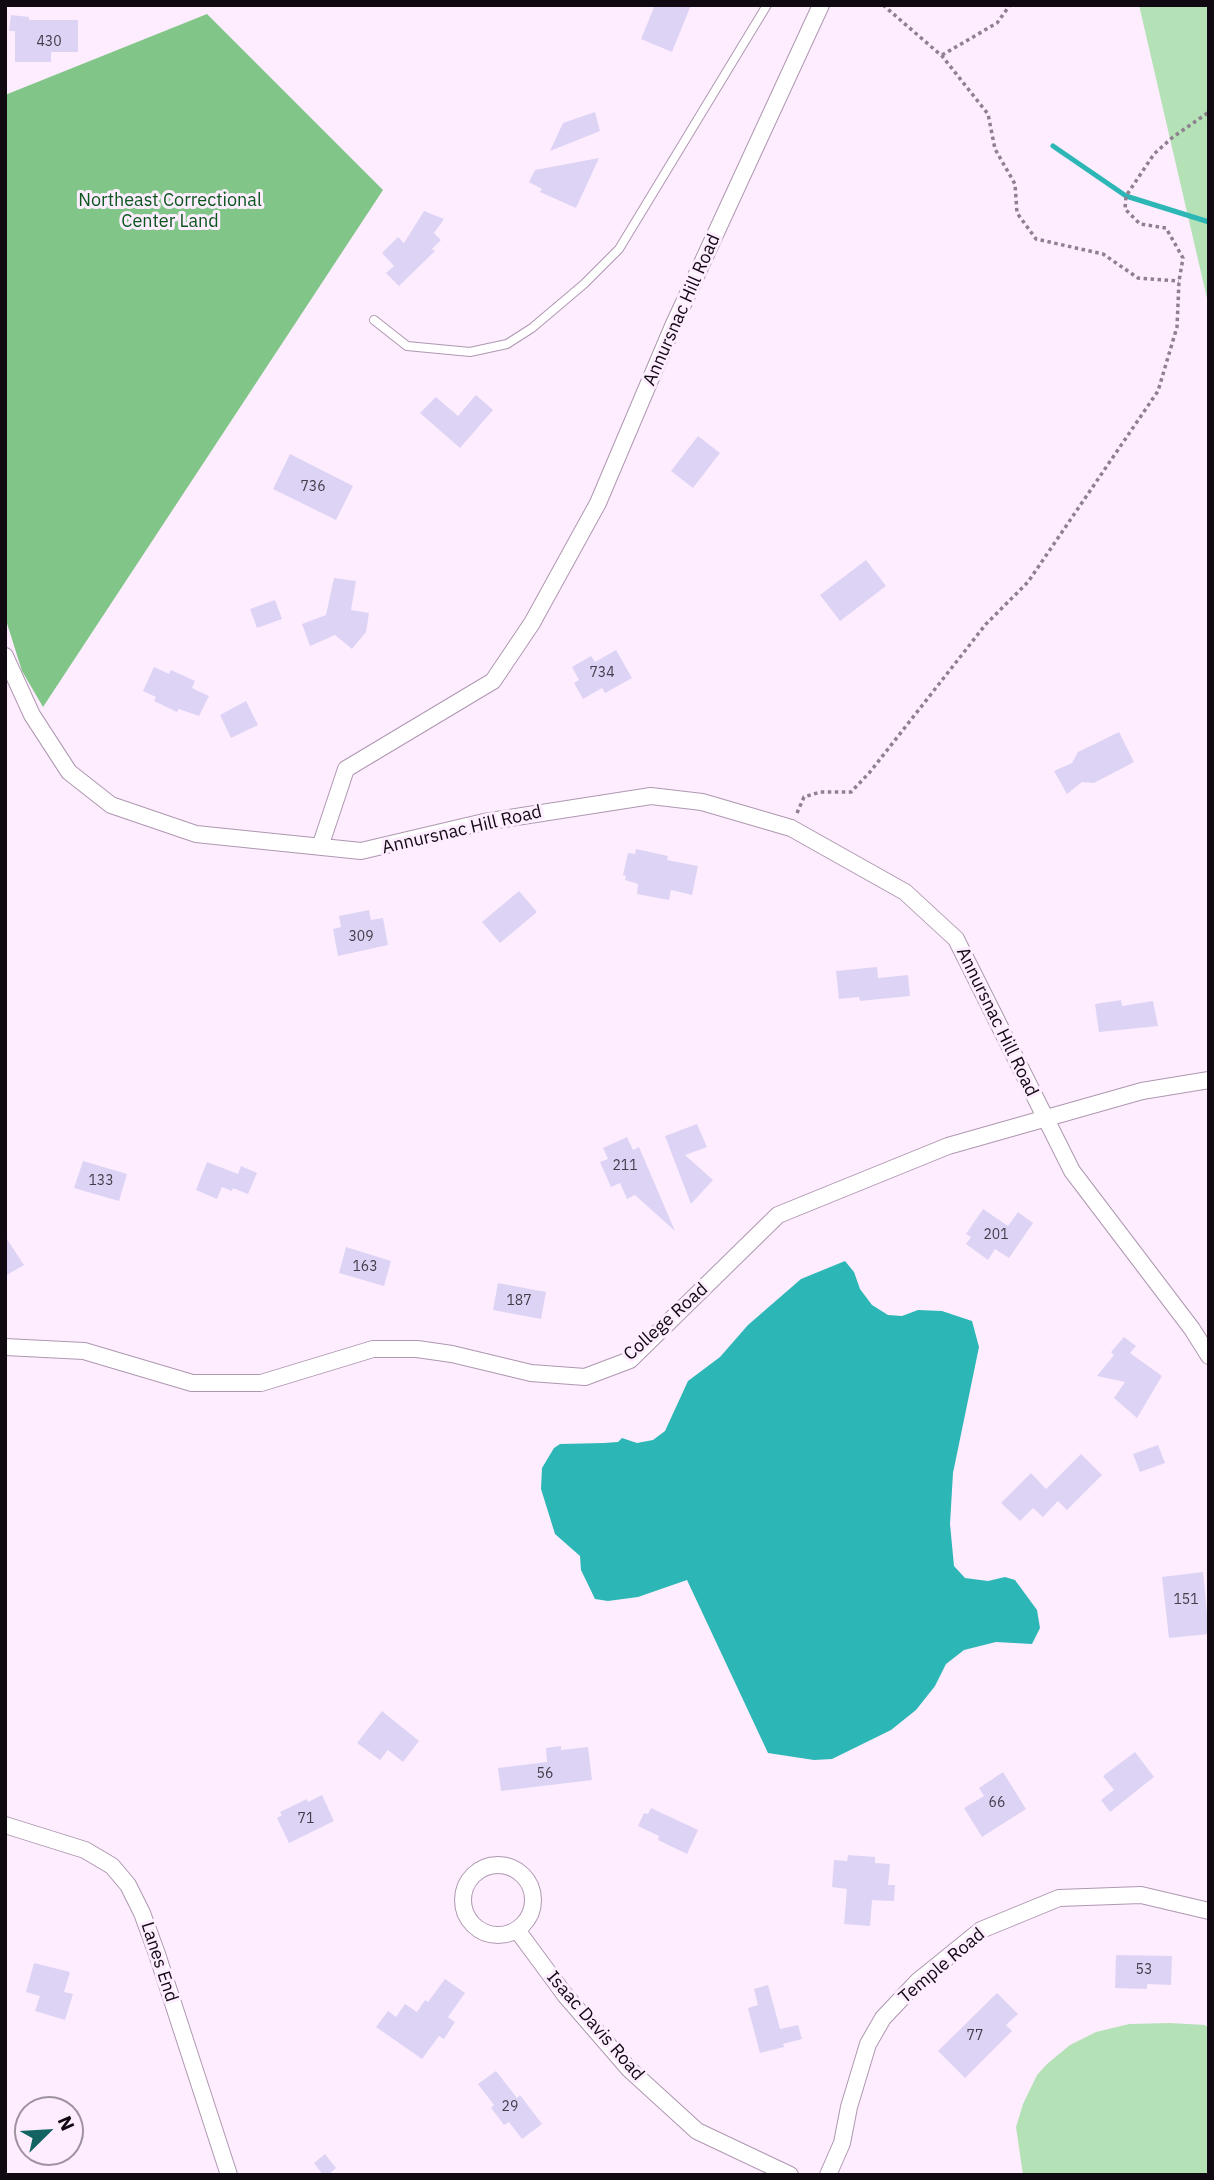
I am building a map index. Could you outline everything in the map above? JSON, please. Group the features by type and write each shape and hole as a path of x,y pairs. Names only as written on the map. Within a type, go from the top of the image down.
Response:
{"street":[{"name":"Annursnac Hill Road","path":"320,847 346,769 493,681 532,623 598,503 673,326 821,5"},
{"name":"Annursnac Hill Road","path":"5,656 32,715 69,772 111,805 196,834 373,850 484,822 650,796 702,802 791,828 905,892 956,939 1072,1171 1192,1329 1209,1356"},
{"name":"College Road","path":"5,1347 84,1350 192,1383 261,1383 373,1349 429,1350 531,1373 585,1377 630,1360 778,1215 948,1146 1142,1091 1209,1080"},
{"name":"Lanes End","path":"5,1825 85,1850 112,1866 128,1885 153,1943 229,2175"},
{"path":"499,1864 520,1872 528,1880 534,1902 526,1923 517,1930 495,1936 474,1926 467,1917 463,1897 465,1887 477,1871 499,1864"},
{"name":"Temple Road","path":"828,2175 842,2143 849,2108 868,2044 883,2018 918,1981 981,1930 1059,1898 1141,1895 1209,1911"},
{"name":"Isaac Davis Road","path":"517,1930 565,1995 629,2069 687,2122 697,2130 790,2175"}],"lane":[{"path":"374,320 407,346 470,352 507,344 532,328 584,284 620,248 767,5"}],"path":[{"path":"883,5 942,56 988,114 995,149 1015,184 1017,212 1036,239 1103,254 1138,278 1179,281"},
{"path":"942,56 997,23 1010,5"},
{"path":"791,828 804,797 820,792 851,792 870,772 986,624 1028,582 1158,391 1177,327 1183,258 1166,228 1140,223 1125,209 1126,196 1153,154 1172,137 1209,112"}],"green space":[{"path":"1139,5 1209,5 1209,307"},
{"name":"Northeast Correctional Center Land","path":"207,14 383,190 43,707 22,671 5,617 5,95"},
{"path":"1129,2024 1205,2025 1209,2029 1209,2175 1023,2175 1016,2127 1023,2104 1037,2075 1047,2064 1070,2045 1096,2032"}],"water":[{"path":"845,1261 872,1305 888,1315 902,1316 918,1310 942,1311 972,1321 979,1347 953,1473 950,1524 954,1566 965,1578 988,1581 1005,1577 1015,1580 1037,1610 1040,1628 1032,1644 996,1642 964,1650 946,1664 935,1686 916,1710 891,1730 832,1759 814,1760 768,1753 687,1580 638,1597 608,1601 595,1599 581,1570 580,1556 555,1534 541,1489 542,1468 554,1448 560,1444 618,1442 622,1438 637,1443 653,1440 665,1431 688,1381 720,1357 748,1325 801,1279"}],"building":[{"path":"655,5 691,5 672,52 641,39"},
{"path":"11,15 29,17 29,20 78,20 78,52 51,52 51,62 15,62 15,31 9,31"},
{"path":"595,112 600,131 550,151 563,123"},
{"path":"599,158 576,208 540,192 542,189 529,182 535,170"},
{"path":"424,211 444,219 434,233 441,240 432,249 435,251 399,286 386,273 394,266 382,253 398,237 404,243"},
{"path":"476,395 493,410 460,448 420,413 436,397 458,416"},
{"path":"698,436 720,453 693,488 671,471"},
{"path":"290,454 353,486 336,520 273,489"},
{"path":"866,560 886,586 840,621 820,595"},
{"path":"334,578 356,581 351,610 369,613 366,632 352,649 335,635 310,646 302,624 326,615"},
{"path":"275,600 282,619 257,628 250,609"},
{"path":"616,650 632,678 605,693 602,688 583,699 574,683 579,680 572,667 591,656 595,662"},
{"path":"154,667 169,674 171,670 195,681 192,688 209,696 199,716 179,709 177,712 154,701 156,697 143,691"},
{"path":"246,701 258,725 231,738 220,715"},
{"path":"1119,732 1134,762 1094,783 1082,782 1067,794 1054,771 1072,763 1078,752"},
{"path":"636,849 668,856 667,860 698,866 692,895 671,890 669,900 637,894 638,884 625,880 626,876 623,875 628,853 635,854"},
{"path":"519,891 537,912 500,943 482,922"},
{"path":"369,910 371,920 383,918 388,945 338,956 333,929 341,927 339,916"},
{"path":"877,967 878,978 908,975 910,996 860,1001 859,997 839,999 836,971"},
{"path":"1121,1000 1122,1006 1153,1001 1158,1026 1099,1032 1095,1004"},
{"path":"697,1124 707,1147 685,1155 713,1180 691,1204 665,1136"},
{"path":"627,1137 633,1150 639,1147 675,1231 635,1195 627,1199 620,1183 611,1187 600,1162 608,1159 603,1148"},
{"path":"83,1161 127,1174 119,1201 74,1188"},
{"path":"207,1162 238,1174 241,1166 257,1173 248,1194 222,1187 217,1199 196,1190"},
{"path":"983,1209 1008,1226 1018,1212 1033,1223 1009,1258 995,1249 988,1260 966,1244 971,1237 966,1234"},
{"path":"5,1236 24,1265 5,1276"},
{"path":"346,1247 391,1261 384,1286 339,1273"},
{"path":"498,1283 546,1292 541,1319 493,1310"},
{"path":"1124,1337 1136,1346 1130,1353 1162,1376 1137,1418 1114,1398 1125,1382 1097,1376 1114,1355 1111,1352"},
{"path":"1158,1445 1165,1463 1140,1472 1133,1454"},
{"path":"1081,1454 1102,1475 1067,1510 1058,1501 1043,1517 1033,1508 1020,1521 1001,1503 1031,1473 1046,1489"},
{"path":"1203,1572 1209,1634 1169,1638 1162,1577"},
{"path":"382,1711 419,1741 403,1762 388,1750 380,1760 357,1743"},
{"path":"561,1746 561,1750 588,1747 592,1780 501,1791 498,1768 547,1762 546,1748"},
{"path":"1135,1752 1154,1777 1110,1812 1101,1800 1114,1790 1103,1776"},
{"path":"1003,1772 1026,1809 982,1837 964,1808 984,1796 979,1788"},
{"path":"322,1795 334,1821 289,1843 277,1818 282,1815 280,1812"},
{"path":"651,1808 698,1830 687,1854 658,1840 659,1836 638,1826 644,1813 648,1814"},
{"path":"848,1855 875,1857 875,1863 890,1864 888,1885 895,1885 894,1901 872,1900 870,1926 844,1924 847,1889 832,1887 834,1860 847,1861"},
{"path":"1116,1955 1172,1956 1171,1985 1147,1984 1147,1989 1115,1988"},
{"path":"34,1963 70,1972 64,1992 73,1994 65,2020 35,2011 40,1996 26,1992"},
{"path":"445,1979 465,1993 448,2017 455,2022 444,2039 439,2036 422,2059 376,2027 388,2011 396,2017 405,2004 417,2012"},
{"path":"768,1985 780,2029 798,2025 802,2039 760,2053 748,2008 758,2005 754,1989"},
{"path":"997,1993 1018,2014 1006,2025 1012,2031 965,2078 938,2051"},
{"path":"496,2071 517,2098 520,2095 542,2124 522,2139 509,2122 504,2125 491,2108 494,2105 478,2084"},
{"path":"325,2154 336,2168 328,2175 323,2175 314,2163"}],"waterway":[{"path":"1053,146 1126,196 1209,222"}]}
